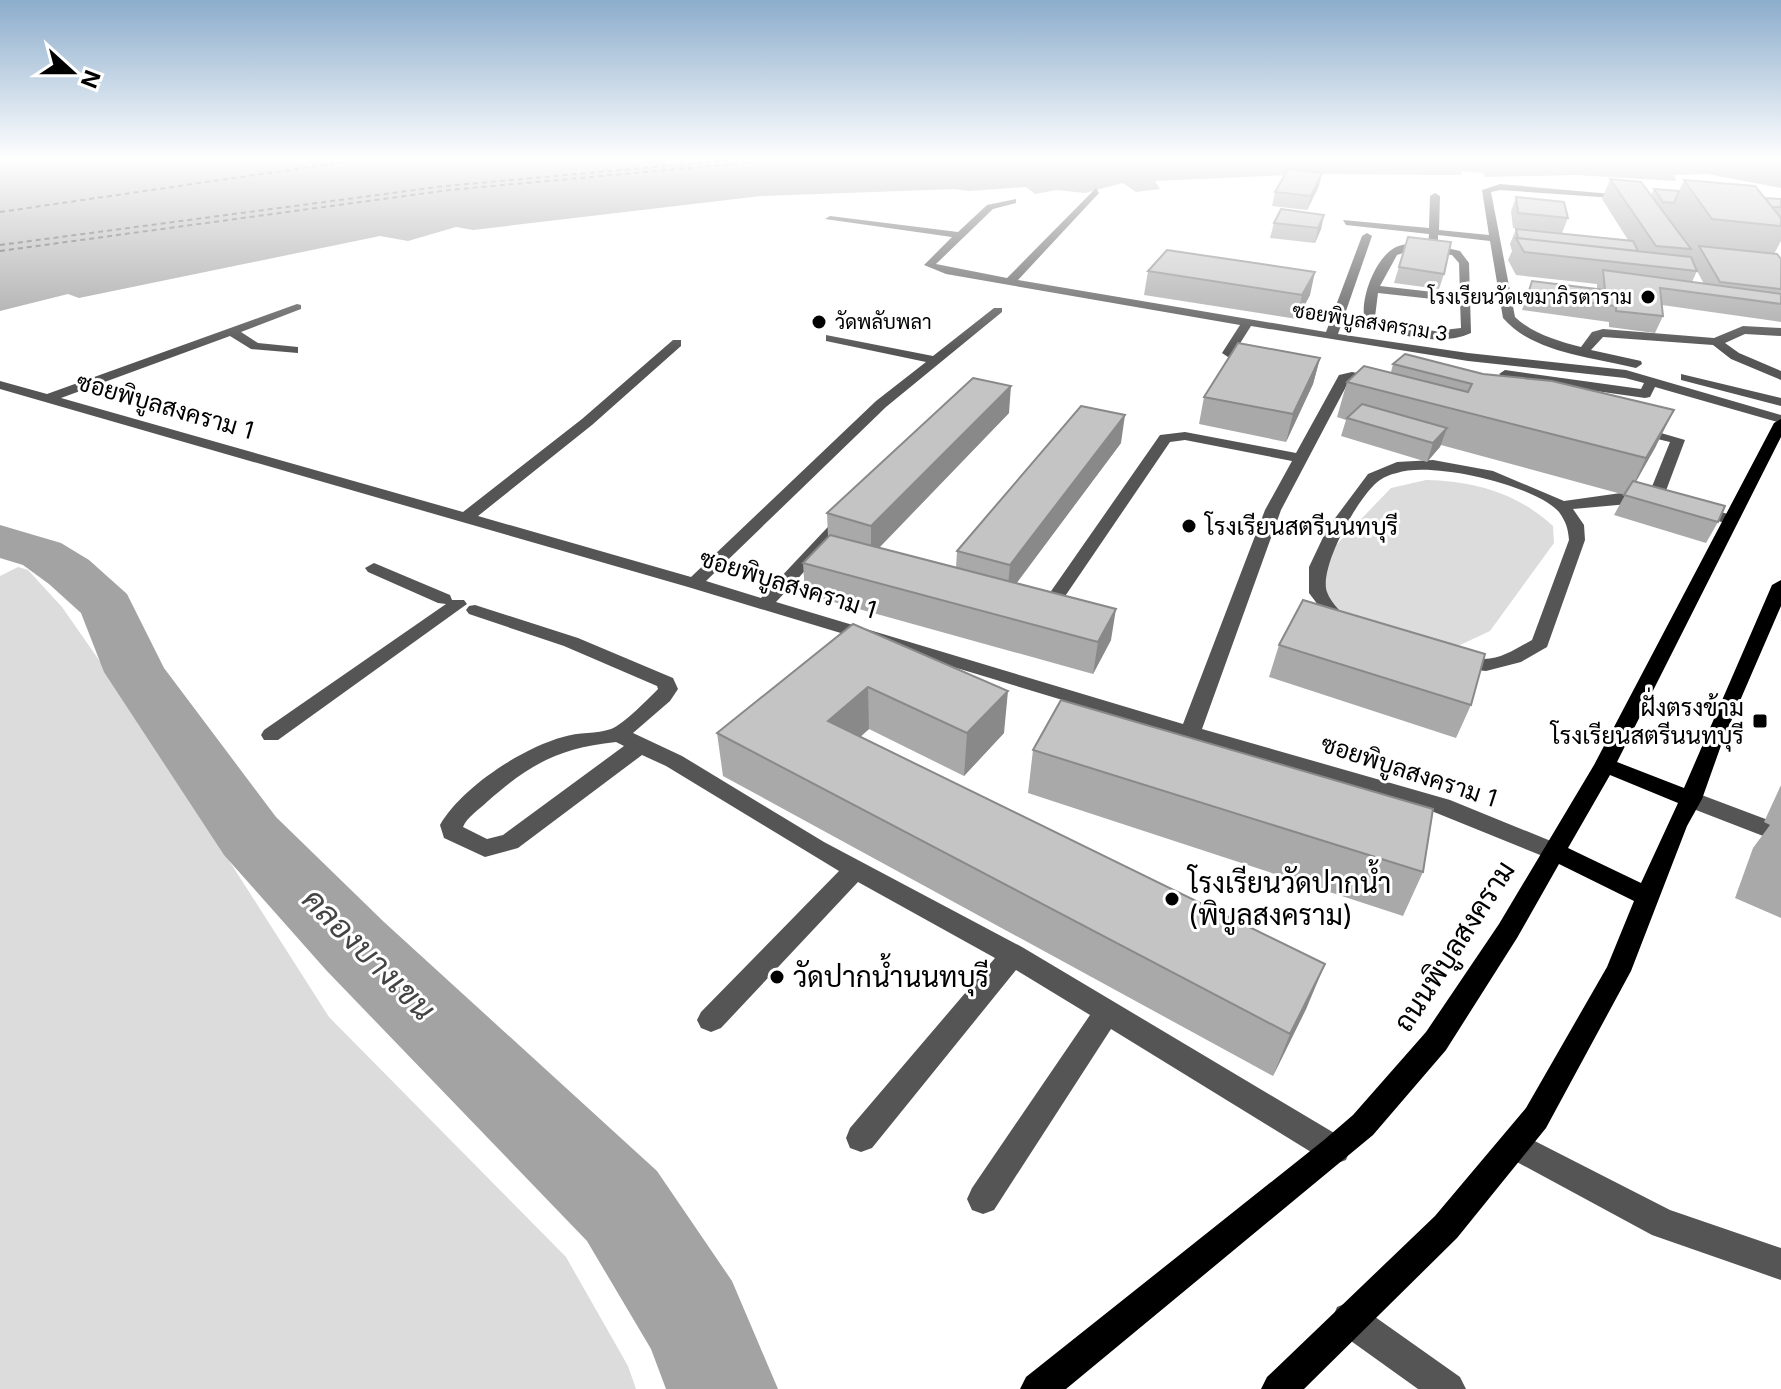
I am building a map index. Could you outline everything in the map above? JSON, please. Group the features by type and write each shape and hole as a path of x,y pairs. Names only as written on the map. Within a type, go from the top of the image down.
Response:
{"main road":[{"name":"ถนนพิบูลสงคราม","path":"1038,1389 1335,1150 1363,1125 1436,1041 1555,852 1605,765 1780,424"},
{"path":"1279,1389 1446,1227 1536,1118 1618,971 1676,826 1691,799 1713,740 1780,592"},
{"path":"1605,765 1691,799"},
{"path":"1555,852 1648,897"}],"street":[{"path":"861,223 958,235 972,223"},
{"path":"1011,281 1066,223"},
{"path":"1353,223 1500,236"},
{"path":"1433,248 1435,223"},
{"path":"1497,223 1509,318 1533,336 1781,402"},
{"name":"ซอยพิบูลสงคราม 3","path":"958,235 929,265 950,272 1385,345 1615,372 1648,387"},
{"path":"1331,336 1367,236"},
{"path":"1433,248 1461,256 1464,263 1467,330 1453,336 1381,325 1369,319 1373,289 1397,249 1433,248"},
{"path":"1373,289 1466,299"},
{"path":"46,399 297,307"},
{"path":"694,583 881,404 998,310"},
{"path":"1228,353 1248,322"},
{"path":"1585,350 1596,335 1603,333 1716,342 1743,330 1781,332"},
{"path":"233,332 255,346 294,350"},
{"path":"830,338 936,360"},
{"path":"1716,342 1735,356 1781,376"},
{"path":"466,518 587,422 677,343"},
{"path":"1385,345 1397,356 1419,363 1648,387 1705,407 1780,424"},
{"path":"1601,355 1615,372"},
{"path":"1191,731 1259,543 1344,378 1352,376 1387,383"},
{"name":"ซอยพิบูลสงคราม 1","path":"0,385 694,583 1061,695 1442,806 1555,852"},
{"path":"1618,426 1678,440 1655,498"},
{"path":"1049,607 1165,438 1185,436 1301,458"},
{"path":"1353,633 1325,605 1318,593 1318,567 1335,529 1373,477 1414,464 1452,466 1509,480 1562,506 1576,525 1577,540 1540,643 1514,658 1486,665 1441,659"},
{"path":"1562,506 1621,498 1655,498 1729,519"},
{"path":"765,604 862,500"},
{"path":"374,568 459,604 571,642 666,682 668,689 629,740 510,842 485,848 452,832 451,825 456,817 513,768 538,752 569,740 629,740 674,761 855,870 1013,955 1335,1150"},
{"path":"271,735 459,604"},
{"path":"1691,799 1781,834"},
{"path":"711,1020 855,870"},
{"path":"861,1138 1013,955"},
{"path":"983,1199 1108,1011"},
{"path":"1515,1145 1663,1224 1781,1264"},
{"path":"1349,1319 1448,1389"}],"shaded area":[{"path":"0,223 534,223 473,230 456,227 408,241 380,236 79,298 68,294 0,311"},
{"path":"1426,480 1461,483 1494,491 1525,505 1553,526 1554,543 1490,631 1460,645 1427,648 1333,614 1314,568 1391,488"},
{"path":"18,567 28,570 62,607 122,693 329,1017 566,1257 628,1366 636,1389 0,1389 0,576"}],"building":[{"path":"1274,223 1320,223 1318,228"},
{"path":"1640,223 1671,223 1691,249 1656,246"},
{"path":"1750,223 1781,223 1781,226"},
{"path":"1516,229 1633,241 1638,251 1518,238"},
{"path":"1408,237 1451,242 1444,274 1399,267"},
{"path":"1516,238 1691,257 1697,271 1524,252"},
{"path":"1699,246 1777,254 1781,259 1781,289 1720,282"},
{"path":"1167,250 1315,272 1302,295 1148,271"},
{"path":"1603,270 1781,294 1781,304 1660,288 1663,316 1616,311 1616,306 1528,294 1532,281 1605,290"},
{"path":"1238,343 1320,358 1293,414 1204,397"},
{"path":"1405,354 1483,374 1552,381 1674,410 1646,458 1347,382 1364,366 1468,392 1472,384 1393,364"},
{"path":"973,378 1011,386 871,526 827,513"},
{"path":"1362,404 1447,428 1433,443 1347,418"},
{"path":"1081,406 1125,415 1010,565 957,551"},
{"path":"1633,481 1725,506 1718,522 1624,495"},
{"path":"830,535 1116,609 1098,642 803,563"},
{"path":"1303,600 1485,654 1471,705 1279,645"},
{"path":"853,624 1008,691 967,733 868,687 828,721 1325,964 1290,1034 717,733"},
{"path":"1061,700 1433,809 1423,872 1033,750"}],"waterway":[{"name":"คลองบางเขน","path":"0,541 42,554 69,572 107,606 135,672 250,836 355,946 622,1206 694,1319 722,1389"}],"ferry route":[{"path":"0,245 167,223"},
{"path":"0,251 207,223"}],"place":[{"name":"โรงเรียนวัดเขมาภิรตาราม","path":"1648,297"},
{"name":"วัดพลับพลา","path":"819,322"},
{"name":"โรงเรียนสตรีนนทบุรี","path":"1189,526"},
{"name":"ฝั่งตรงข้าม โรงเรียนสตรีนนทบุรี","path":"1760,721"},
{"name":"โรงเรียนวัดปากน้ำ (พิบูลสงคราม)","path":"1172,899"},
{"name":"วัดปากน้ำนนทบุรี","path":"777,977"}]}
